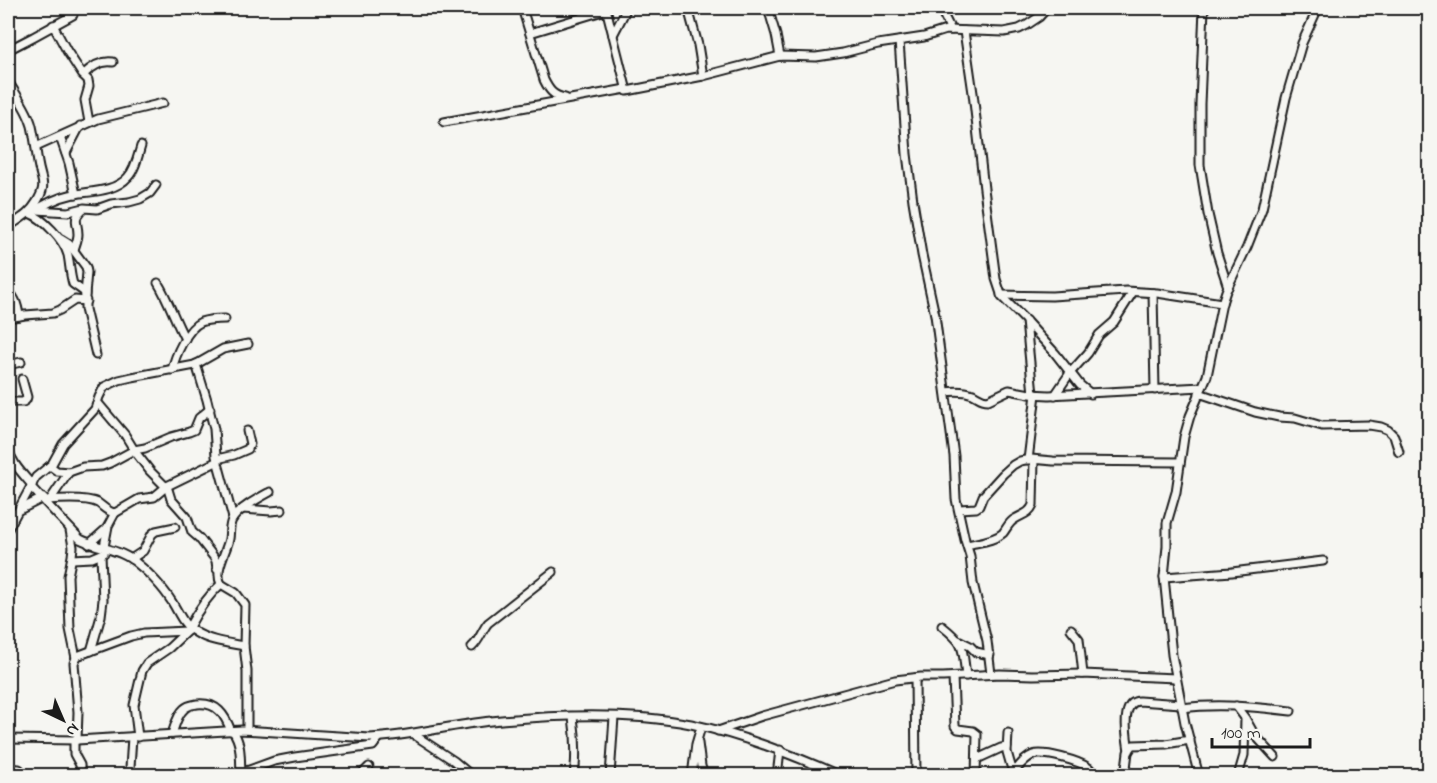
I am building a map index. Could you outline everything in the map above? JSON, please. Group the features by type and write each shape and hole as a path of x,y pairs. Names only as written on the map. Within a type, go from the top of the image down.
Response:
{"street":[{"path":"522,8 548,88 553,94 568,99"},
{"path":"613,35 627,8"},
{"path":"688,8 703,76"},
{"path":"768,8 780,56"},
{"path":"940,8 951,30"},
{"path":"444,122 626,89 627,91 703,76 780,56 816,57 843,53 951,30 1004,32 1027,25 1047,8"},
{"path":"1204,8 1200,165 1208,214 1228,287"},
{"path":"1199,776 1172,655 1164,578 1167,523 1176,492 1184,437 1209,365 1222,303 1262,208 1286,98 1302,43 1318,8"},
{"path":"530,33 606,9 626,89"},
{"path":"8,50 73,15"},
{"path":"53,26 67,51 88,80 89,86 84,100 89,122"},
{"path":"964,31 996,279 1001,295 1055,353 1080,385 1091,394"},
{"path":"899,41 907,154 922,255 935,315 954,456 956,499 990,655 991,674"},
{"path":"83,75 100,63 113,62"},
{"path":"8,81 29,118 38,166 44,180 44,186 32,212"},
{"path":"36,147 89,122 163,103"},
{"path":"66,153 81,126"},
{"path":"60,137 76,194"},
{"path":"8,227 55,200 111,187 122,182 132,172 141,146"},
{"path":"32,212 97,209 140,199 156,186"},
{"path":"74,250 78,232 76,220 84,208"},
{"path":"32,212 45,223 66,250 73,284 83,291 86,298"},
{"path":"58,238 69,244 86,267 85,309 96,355"},
{"path":"158,283 167,297 185,339"},
{"path":"1001,295 1052,296 1133,291 1222,303"},
{"path":"1055,395 1100,335 1114,322 1133,291"},
{"path":"8,292 15,300 19,316"},
{"path":"1153,293 1155,390"},
{"path":"8,318 53,313 75,300 86,298"},
{"path":"172,370 177,352 192,328 211,319 225,319"},
{"path":"967,545 998,536 1011,521 1031,511 1033,504 1031,460 1034,394 1026,321"},
{"path":"8,529 36,477 50,466 63,444 88,418 98,403 104,387 119,380 196,364 223,349 248,344"},
{"path":"8,364 21,362"},
{"path":"196,364 210,409 214,429 214,447 233,518"},
{"path":"8,402 23,402 27,399 22,380"},
{"path":"945,392 972,394 984,401 1009,390 1055,395 1200,390 1262,414 1295,418 1322,426 1381,427 1389,430 1394,436 1400,452"},
{"path":"98,403 125,435 150,471 166,487 171,499 187,517 192,532 216,561 219,575"},
{"path":"50,466 57,471 69,472 83,467 110,464 134,450 194,430 199,418 210,409"},
{"path":"89,544 107,528 115,513 139,499 154,497 166,487 217,460 248,449 250,444 247,431"},
{"path":"8,448 11,463 80,539 106,551 122,553 139,564 170,598 189,629 203,636 244,646"},
{"path":"958,509 978,507 983,496 1013,465 1031,460 1180,462"},
{"path":"46,499 69,472"},
{"path":"247,730 245,605 236,593 221,584 219,575 233,518 270,492"},
{"path":"18,511 25,506 46,499 97,503 111,513 115,513"},
{"path":"243,509 282,510"},
{"path":"131,559 143,551 156,531 175,527"},
{"path":"91,651 101,616 107,528"},
{"path":"70,530 73,547 68,576 70,629 76,658 74,663 78,712 74,754 80,765 81,776"},
{"path":"72,559 92,558 106,551"},
{"path":"210,553 223,556"},
{"path":"1164,578 1323,561"},
{"path":"472,647 488,623 553,572"},
{"path":"136,776 130,768 135,737 134,705 142,671 147,663 169,648 189,629 201,605 221,584"},
{"path":"942,626 976,652 990,655"},
{"path":"76,658 81,654 131,636 189,629"},
{"path":"1071,629 1079,639 1083,674"},
{"path":"958,640 963,649 966,676"},
{"path":"718,731 895,680 991,674 1083,674 1176,678"},
{"path":"953,677 955,726 958,729 977,732 976,776"},
{"path":"915,678 916,776"},
{"path":"1129,751 1126,733 1127,711 1132,702 1182,706 1236,706 1292,711"},
{"path":"172,734 178,717 189,705 208,704 221,711 240,746 241,774 274,761 295,756 373,746 378,738"},
{"path":"1236,706 1254,734 1275,757"},
{"path":"573,717 576,741 574,776"},
{"path":"8,739 76,740 247,730 378,738 487,722 614,717 660,720 718,731 780,750 841,776"},
{"path":"610,776 614,717"},
{"path":"1238,776 1244,755 1245,718"},
{"path":"692,776 701,727"},
{"path":"1008,733 1009,761 1016,773 1025,760 1039,754 1051,755 1084,766 1090,769 1095,776"},
{"path":"413,734 472,776"},
{"path":"1125,776 1126,762 1133,745 1166,744 1190,740"},
{"path":"697,741 704,776"},
{"path":"977,759 1001,747 1007,747"},
{"path":"777,776 780,750"},
{"path":"360,776 369,767"},
{"path":"8,768 19,769 27,776"}]}
